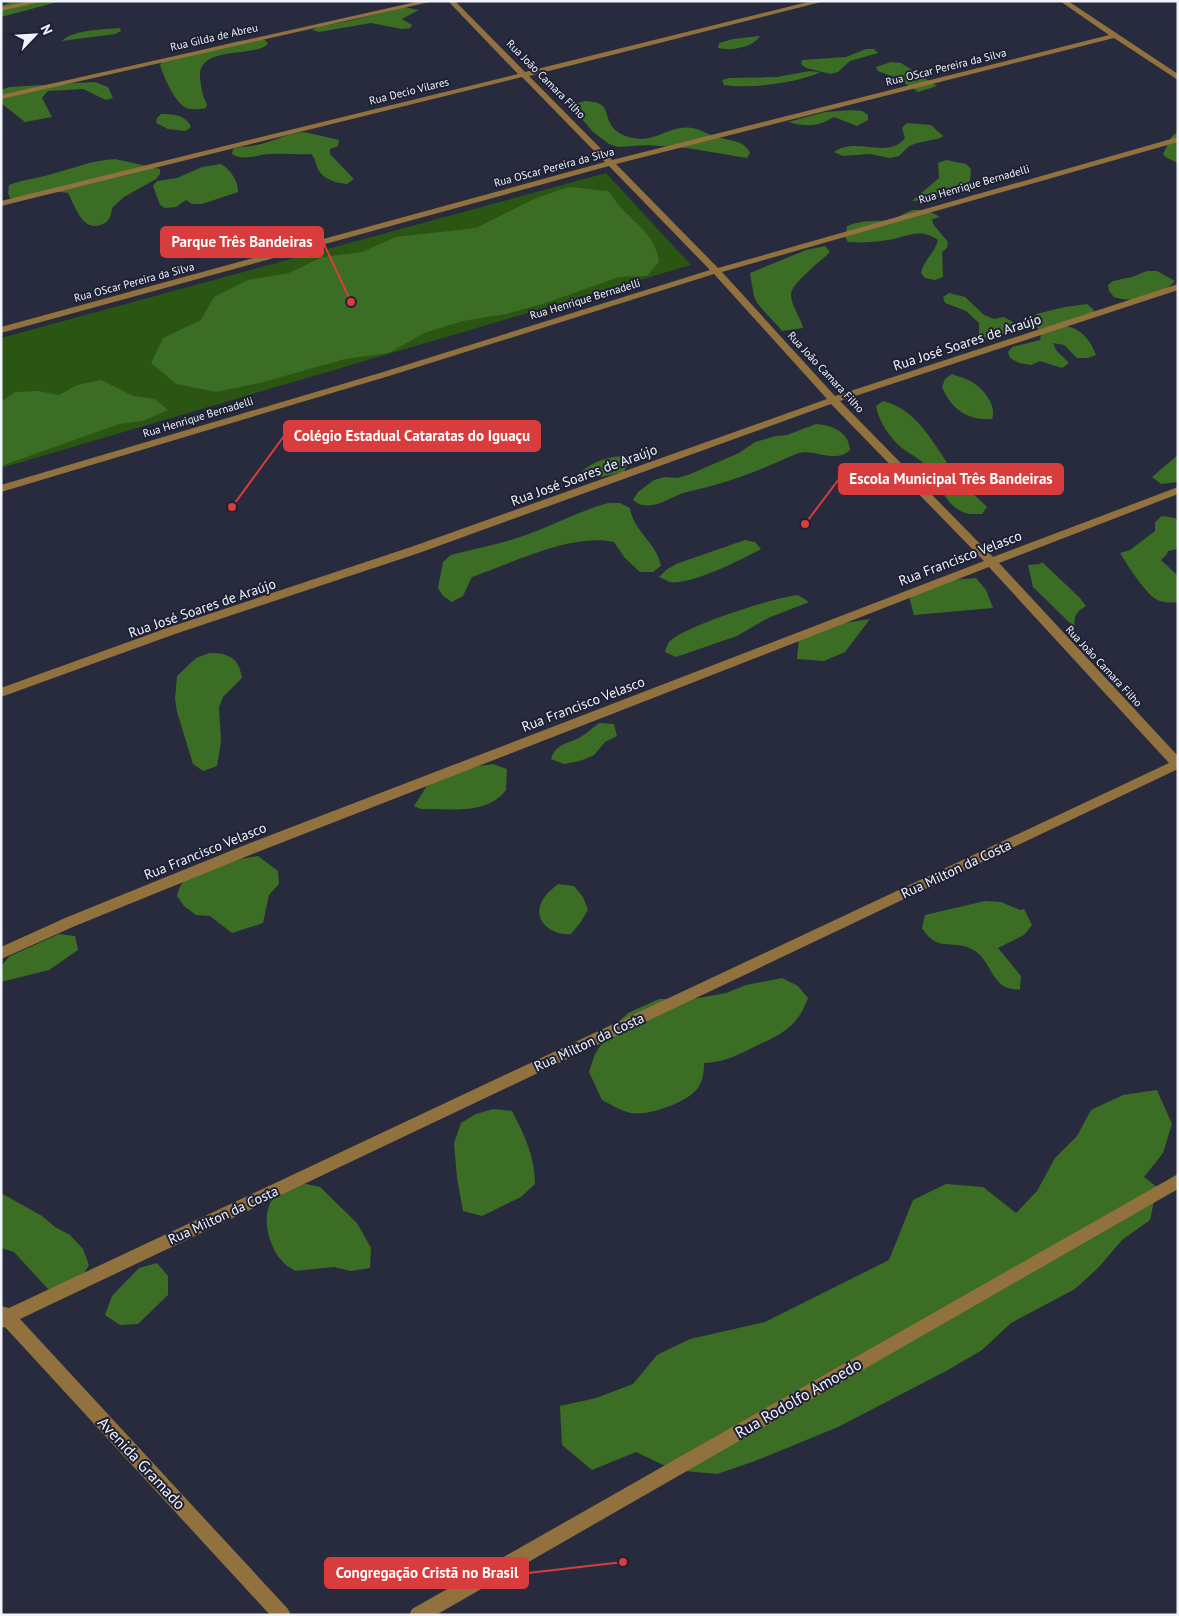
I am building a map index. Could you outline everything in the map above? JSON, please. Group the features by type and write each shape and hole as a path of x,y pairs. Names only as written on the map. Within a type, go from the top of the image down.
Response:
{"street":[{"path":"1,9 41,1"},
{"name":"Rua Gilda de Abreu","path":"1,97 431,1"},
{"name":"Rua João Camara Filho","path":"451,1 716,271 833,400 991,562 1178,764"},
{"name":"Rua Decio Vilares","path":"1,204 822,1"},
{"path":"1063,1 1178,78"},
{"name":"Rua OScar Pereira da Silva","path":"1,330 611,162 1114,36"},
{"name":"Rua Henrique Bernadelli","path":"1,489 386,374 716,271 1178,139"},
{"name":"Rua José Soares de Araújo","path":"1,693 172,631 415,550 833,400 1178,287"},
{"name":"Rua Francisco Velasco","path":"1,953 70,922 260,846 1178,490"},
{"name":"Rua Milton da Costa","path":"3,1316 1178,764"},
{"name":"Rua Rodolfo Amoedo","path":"418,1615 1178,1181"},
{"name":"Avenida Gramado","path":"3,1316 282,1615"}],"green space":[{"path":"13,1 61,1 1,17 1,6"},
{"path":"404,7 419,10 402,19 412,25 410,28 402,29 371,23 319,32 312,30 318,27"},
{"path":"120,28 121,31 115,34 62,41 73,34 81,32"},
{"path":"760,36 752,43 741,48 718,48 719,43 733,39"},
{"path":"265,40 268,44 251,51 217,56 208,60 202,67 200,77 202,91 207,104 206,108 185,108 172,93 160,65 163,60 239,41"},
{"path":"866,49 874,49 878,53 850,61 838,72 831,74 806,68 801,64 802,60 846,57"},
{"path":"891,62 901,63 937,86 918,92 899,79 878,71 876,67"},
{"path":"810,71 820,72 787,82 759,86 724,85 722,80 729,78 777,77"},
{"path":"95,82 108,87 113,98 106,100 83,89 48,91 42,98 52,117 25,122 1,103 1,90 9,87"},
{"path":"586,101 602,105 613,128 628,137 646,139 676,129 690,128 719,138 735,141 744,145 750,153 747,158 687,148 647,145 618,147 609,144 592,131 573,108 573,104"},
{"path":"862,111 868,115 868,120 857,126 834,117 823,123 812,125 788,122 825,112"},
{"path":"161,114 182,118 191,127 186,131 168,129 156,123 157,118"},
{"path":"907,123 931,125 943,136 909,146 899,156 890,158 870,154 843,156 834,152 852,146 881,148 898,144 905,138 902,128"},
{"path":"304,132 339,140 338,146 330,149 330,154 354,179 347,184 335,182 323,176 311,154 266,154 246,158 232,154 233,149 236,148 263,144"},
{"path":"1178,132 1178,163 1163,154 1172,136"},
{"path":"115,159 160,169 160,174 156,179 124,197 112,208 109,219 103,224 96,226 85,222 68,193 54,192 24,198 10,198 8,193 9,185 15,183"},
{"path":"946,160 966,164 971,169 970,181 943,196 912,201 939,178 938,163"},
{"path":"221,164 233,176 238,192 202,204 192,204 186,200 176,207 165,208 160,205 153,186 157,181 177,178 202,167"},
{"path":"606,173 691,265 1,468 1,338"},
{"path":"569,187 608,191 621,208 646,233 654,245 659,262 647,276 619,277 546,303 506,314 463,321 424,333 389,353 345,359 260,383 216,392 176,384 151,363 163,338 201,320 214,297 248,280 289,273 322,257 362,252 396,237 476,228 536,198"},
{"path":"913,210 927,211 940,217 932,219 933,224 948,242 947,248 942,252 943,277 935,280 925,278 921,273 938,240 931,236 919,233 895,239 868,242 848,242 845,237 847,226 864,222 891,220"},
{"path":"825,246 830,252 792,290 792,303 803,328 782,331 756,300 750,273 806,250"},
{"path":"1147,271 1157,271 1175,281 1169,287 1146,298 1122,299 1114,297 1109,291 1108,285 1113,281 1132,277"},
{"path":"949,293 965,297 984,315 994,319 1004,317 1013,322 1006,333 987,339 979,334 979,323 966,311 945,303 943,297"},
{"path":"1087,304 1094,310 1091,316 1066,326 1072,327 1085,336 1096,355 1088,358 1077,358 1064,345 1053,343 1056,350 1069,363 1062,368 1040,361 1031,365 1019,363 1010,358 1008,352 1012,347 1040,340 1041,334 1033,320 1036,314"},
{"path":"952,374 970,381 983,391 993,409 992,419 968,416 950,402 942,387 945,379"},
{"path":"101,380 133,396 155,399 168,410 143,421 119,424 1,466 1,402 15,392 38,391 59,395 77,385"},
{"path":"883,401 905,411 922,427 958,478 987,507 982,514 965,513 954,506 945,496 924,464 893,439 885,429 877,412 876,406"},
{"path":"816,424 834,428 843,434 847,438 850,450 837,456 803,452 762,469 683,493 653,505 642,505 633,500 638,492 654,480 688,475 739,453 755,442 787,435"},
{"path":"1178,455 1178,482 1161,484 1152,477"},
{"path":"622,456 627,464 624,472 601,477 575,477 597,462"},
{"path":"608,503 620,503 630,508 636,524 659,558 661,566 653,572 640,572 625,558 614,542 597,540 561,545 472,577 463,596 452,602 443,596 438,588 443,562 451,555 517,538"},
{"path":"1162,516 1178,520 1178,549 1168,551 1161,560 1178,576 1178,602 1160,601 1149,594 1120,553 1130,550 1155,531 1155,522"},
{"path":"745,540 755,542 761,549 716,571 690,580 670,582 659,577 676,564"},
{"path":"1042,562 1086,606 1076,615 1074,620 1075,628 1033,587 1028,565 1040,564"},
{"path":"976,578 986,590 993,608 914,615 909,597 950,580"},
{"path":"798,595 809,602 768,618 737,636 676,657 665,652 670,641 711,620 751,606"},
{"path":"870,619 845,652 824,661 797,659 799,639 819,627"},
{"path":"209,653 222,654 236,661 242,678 223,697 219,707 221,742 217,766 203,771 193,764 177,712 175,699 177,676 196,658"},
{"path":"599,723 614,724 617,736 605,742 594,755 580,761 564,764 551,759 559,747 584,735"},
{"path":"493,764 507,769 506,790 488,804 467,809 421,809 414,806 428,784 465,768"},
{"path":"258,856 278,871 279,884 269,895 263,923 232,933 210,916 196,915 184,906 177,896 181,885 186,879 205,869"},
{"path":"558,884 574,886 583,897 588,910 571,934 553,931 540,918 541,902"},
{"path":"985,901 1001,902 1020,910 1024,909 1032,925 1024,935 998,948 1021,976 1020,990 1007,988 1001,984 975,951 960,945 934,941 922,928 925,915"},
{"path":"59,934 75,936 78,950 49,970 1,982 1,966 10,956"},
{"path":"782,978 798,986 808,998 804,1009 793,1024 779,1035 739,1054 717,1062 704,1063 702,1080 692,1094 676,1104 638,1113 624,1111 602,1100 589,1072 595,1054 613,1027 628,1013 659,999 693,999 726,993 746,985"},
{"path":"1157,1090 1172,1124 1163,1153 1144,1177 1157,1187 1150,1220 1122,1240 1099,1267 1075,1289 1011,1323 982,1350 948,1370 838,1427 755,1461 717,1474 674,1470 636,1452 592,1470 562,1445 560,1406 596,1398 633,1384 657,1355 690,1339 765,1322 889,1260 913,1200 946,1184 983,1187 1016,1213 1037,1191 1055,1158 1077,1136 1091,1110 1123,1095"},
{"path":"493,1109 512,1111 525,1137 531,1155 535,1184 521,1197 482,1216 463,1211 457,1178 454,1143 461,1123 476,1114"},
{"path":"306,1184 320,1187 357,1223 371,1248 370,1268 351,1271 334,1267 295,1271 277,1255 269,1238 267,1228 268,1210 271,1202 276,1195 283,1191"},
{"path":"1,1193 42,1216 55,1227 70,1235 83,1249 89,1265 77,1280 62,1287 48,1289 14,1252 1,1248"},
{"path":"157,1263 168,1276 168,1295 138,1324 120,1325 105,1315 112,1296 139,1268"}],"place":[{"name":"Parque Três Bandeiras","path":"351,302"},
{"name":"Colégio Estadual Cataratas do Iguaçu","path":"232,507"},
{"name":"Escola Municipal Três Bandeiras","path":"805,524"},
{"name":"Congregação Cristã no Brasil","path":"623,1562"}]}
